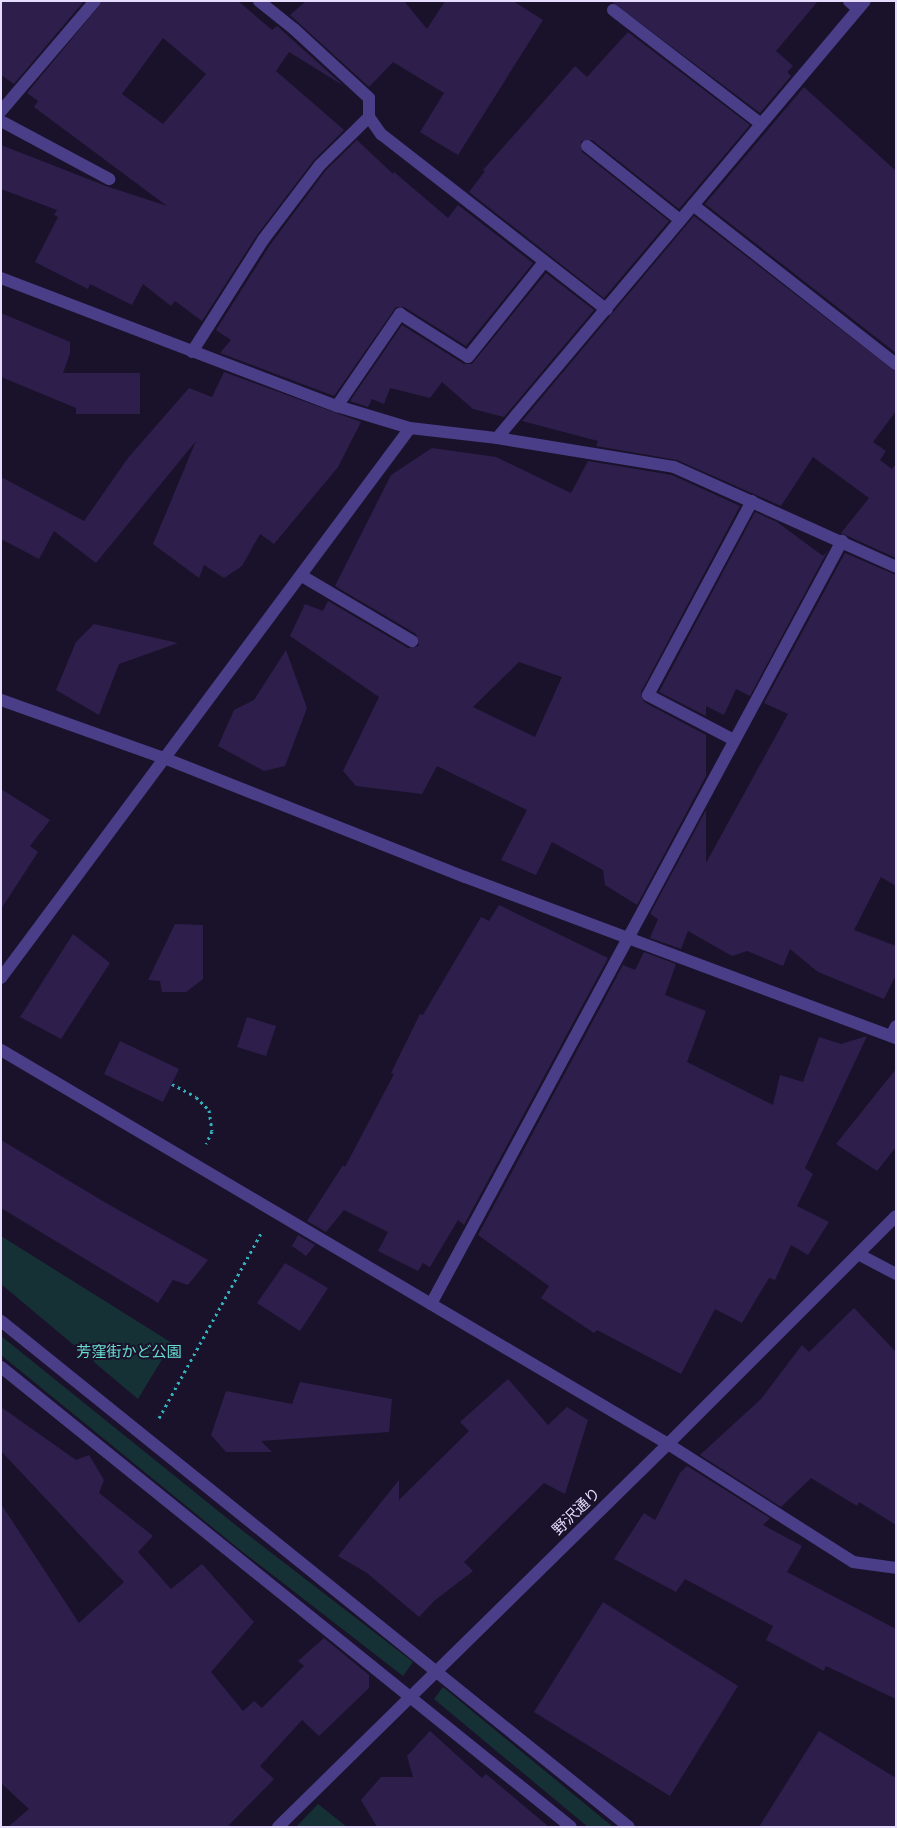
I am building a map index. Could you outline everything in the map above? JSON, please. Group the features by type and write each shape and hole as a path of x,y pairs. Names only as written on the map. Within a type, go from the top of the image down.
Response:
{"street":[{"path":"1,111 95,1"},
{"path":"259,1 294,29 369,98 369,117 381,134 607,310"},
{"path":"497,438 607,310 761,124 857,4"},
{"path":"614,10 761,124"},
{"path":"192,352 269,233 320,165 369,117"},
{"path":"1,121 109,179"},
{"path":"587,146 680,220"},
{"path":"693,205 896,364"},
{"path":"337,406 400,314 468,357 544,262"},
{"path":"1,278 337,406 410,428 497,438 674,467 842,541 896,567"},
{"path":"1,978 302,576 410,428"},
{"path":"734,740 648,695 752,501"},
{"path":"431,1304 630,939 734,740 842,541"},
{"path":"302,576 412,640"},
{"path":"1,700 164,758 630,939 894,1033"},
{"path":"1,1050 668,1444 853,1562 896,1568"},
{"name":"野沢通り","path":"278,1827 436,1669 668,1444 896,1216"},
{"path":"858,1254 896,1274"},
{"path":"1,1320 146,1440 436,1669 629,1827"},
{"path":"1,1367 208,1536 411,1695 571,1827"}],"path":[{"path":"172,1084 196,1097 209,1110 212,1131 203,1148"},
{"path":"146,1440 273,1211"}],"green space":[{"name":"芳窪街かど公園","path":"1,1236 172,1343 138,1399 1,1284"},
{"path":"1,1336 243,1531 413,1662 403,1676 239,1549 1,1355"},
{"path":"443,1687 613,1827 588,1827 434,1699"},
{"path":"318,1804 347,1827 296,1827"}],"building":[{"path":"1,1 84,1 14,84 1,75"},
{"path":"103,1 238,1 272,30 277,26 344,86 289,52 276,71 344,130 314,160 257,235 202,321 175,301 171,306 143,284 132,305 90,284 88,289 35,262 58,217 54,215 57,210 1,189 1,145 106,186 167,206 34,107 38,101 27,93","holes":["163,38 206,74 163,124 122,94"]},
{"path":"306,1 404,1 427,29 445,1 513,1 543,20 458,155 420,132 444,93 393,62 369,87 290,15"},
{"path":"611,1 818,1 776,51 793,66 787,72 791,76 760,113"},
{"path":"628,32 750,125 679,209 592,140 581,141 582,152 669,221 604,298 469,192 485,171 483,170 575,66 587,77"},
{"path":"804,87 896,171 896,353 705,204"},
{"path":"357,140 393,174 394,172 448,218 458,205 533,263 466,346 404,307 396,307 334,396 220,353 231,340 216,330 270,245 326,170"},
{"path":"694,216 896,372 896,411 873,442 886,451 880,460 892,469 896,464 896,558 841,533 869,498 813,457 781,506 677,460 596,446 598,441 522,421"},
{"path":"546,273 594,310 504,417 473,409 442,382 430,398 390,388 384,404 372,399 368,407 350,401 402,325 464,364 472,364"},
{"path":"1,313 70,342 70,353 63,373 140,373 140,414 76,414 76,408 1,377"},
{"path":"224,372 361,422 338,467 274,544 260,534 242,566 224,578 204,565 199,578 153,544 196,441 96,563 54,531 39,559 1,539 1,477 84,521 128,458 189,388 212,397"},
{"path":"432,448 496,457 571,493 588,461 672,475 740,506 641,692 644,702 706,735 706,776 637,905 605,885 603,870 552,842 536,875 501,860 527,810 437,766 422,794 356,786 343,771 379,697 290,636 305,604 323,611 328,601 408,648 419,646 416,634 335,586 391,475","holes":["519,662 562,677 535,737 473,707"]},
{"path":"755,512 777,522 823,556 828,550 750,696 736,689 724,715 706,706 706,716 659,692"},
{"path":"845,553 896,575 896,886 881,877 854,930 896,946 896,975 884,999 818,972 790,949 783,966 747,951 732,956 688,931 681,949 650,938 658,919 650,914 706,810 706,863 788,714 764,703"},
{"path":"94,624 178,643 119,664 99,715 56,690 76,642"},
{"path":"286,650 307,708 285,766 264,771 218,746 234,710 254,700"},
{"path":"1,789 50,820 30,846 38,852 1,909"},
{"path":"499,905 608,958 464,1225 458,1220 430,1267 423,1263 418,1271 378,1251 388,1232 344,1210 326,1232 307,1221 343,1165 345,1167 394,1074 391,1073 420,1014 423,1015 481,917 489,921"},
{"path":"175,924 203,925 203,979 186,992 162,992 160,981 148,980"},
{"path":"73,934 110,963 61,1039 20,1017"},
{"path":"644,952 676,964 665,995 706,1011 687,1062 773,1105 780,1075 803,1082 819,1037 841,1044 867,1036 805,1168 813,1174 797,1206 829,1222 808,1255 791,1245 775,1280 769,1278 742,1323 715,1309 681,1374 597,1330 594,1333 541,1298 549,1286 478,1235 623,965 635,970"},
{"path":"247,1017 276,1026 266,1056 237,1047"},
{"path":"120,1041 179,1069 163,1102 104,1074"},
{"path":"896,1069 896,1147 877,1171 836,1144"},
{"path":"1,1140 106,1203 208,1260 188,1285 173,1280 158,1303 1,1208"},
{"path":"298,1235 315,1245 306,1256 292,1246"},
{"path":"285,1263 328,1288 300,1331 257,1303"},
{"path":"854,1308 896,1352 896,1525 859,1502 857,1506 811,1478 781,1507 700,1455 761,1399 802,1345 809,1352"},
{"path":"508,1379 548,1425 567,1407 588,1420 565,1494 544,1483 464,1562 473,1571 434,1601 419,1617 367,1573 338,1556 399,1480 399,1500 469,1431 460,1422"},
{"path":"300,1382 392,1399 389,1432 261,1441 272,1452 226,1452 211,1435 226,1391 292,1404"},
{"path":"1,1407 76,1460 89,1455 104,1480 99,1493 153,1536 138,1552 171,1589 202,1564 254,1622 211,1672 243,1711 254,1701 262,1708 304,1666 298,1661 324,1638 369,1675 369,1688 319,1736 302,1720 260,1766 274,1779 227,1827 8,1827 29,1809 1,1783 1,1504 79,1623 124,1582 1,1451"},
{"path":"687,1466 770,1518 763,1525 802,1546 787,1572 896,1629 896,1699 826,1666 824,1671 766,1640 773,1626 685,1579 676,1592 614,1559 644,1513 655,1520 680,1473"},
{"path":"603,1602 738,1686 670,1796 534,1712"},
{"path":"430,1731 482,1778 486,1774 549,1827 377,1827 361,1800 381,1777 413,1777 407,1756"},
{"path":"819,1731 896,1778 896,1827 759,1827"}]}
